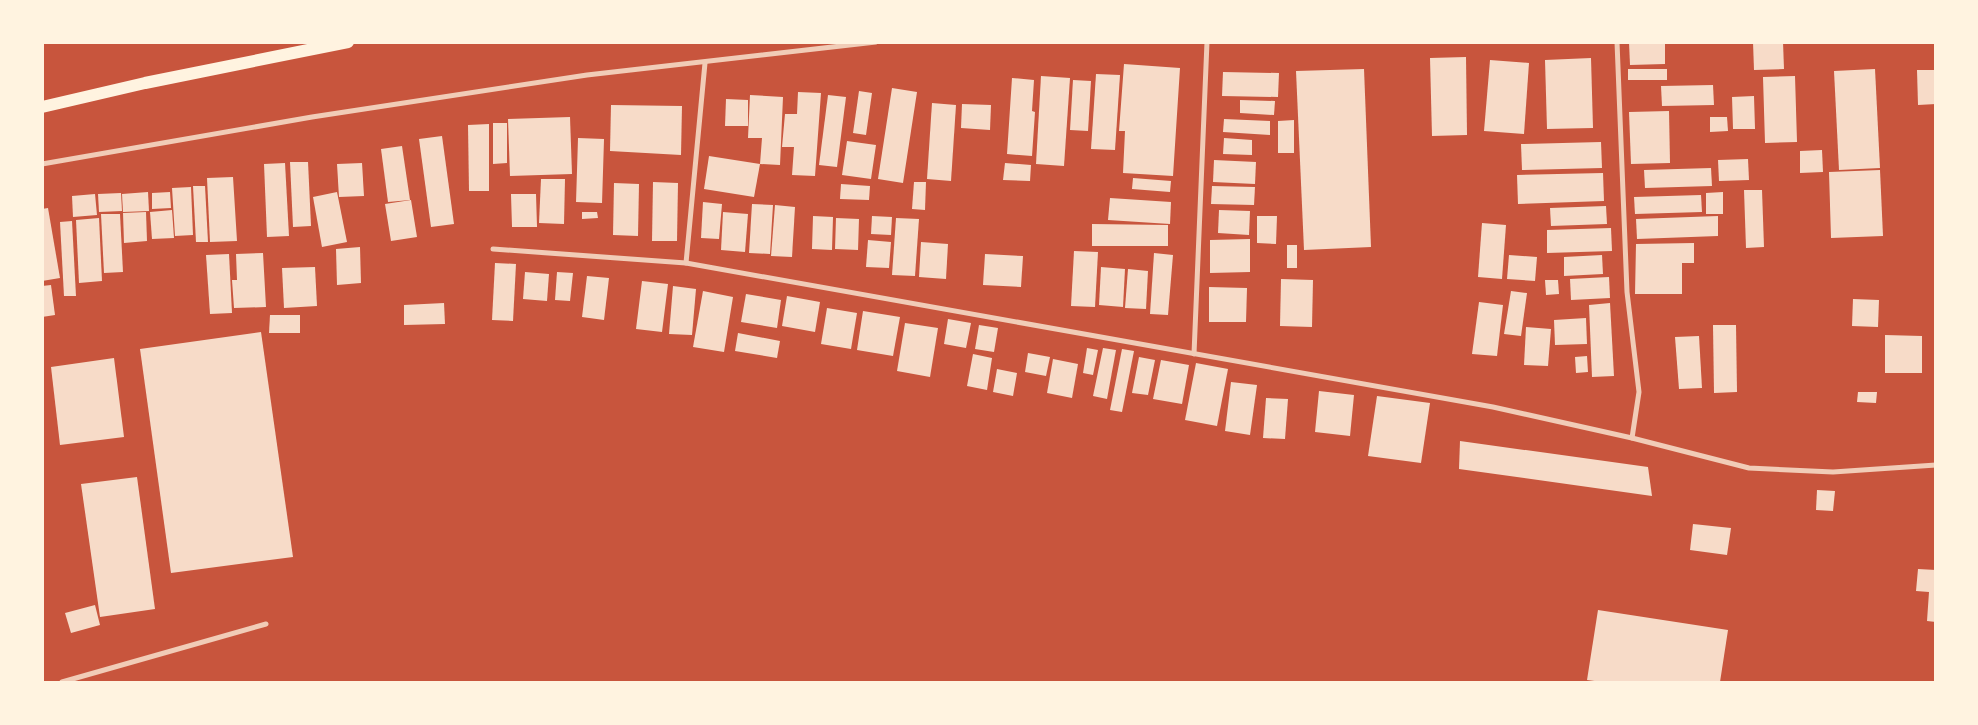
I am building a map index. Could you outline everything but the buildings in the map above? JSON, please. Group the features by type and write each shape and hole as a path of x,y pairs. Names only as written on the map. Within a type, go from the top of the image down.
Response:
{"main road":[{"path":"42,106 144,83 348,42"}],"street":[{"path":"42,164 331,114 587,75 876,42"},
{"path":"1194,354 1207,42"},
{"path":"1617,42 1627,292 1639,392 1632,438"},
{"path":"686,263 705,63"},
{"path":"493,249 686,263 1493,407 1632,438 1749,468 1832,472 1936,465"},
{"path":"62,682 266,624"}]}
